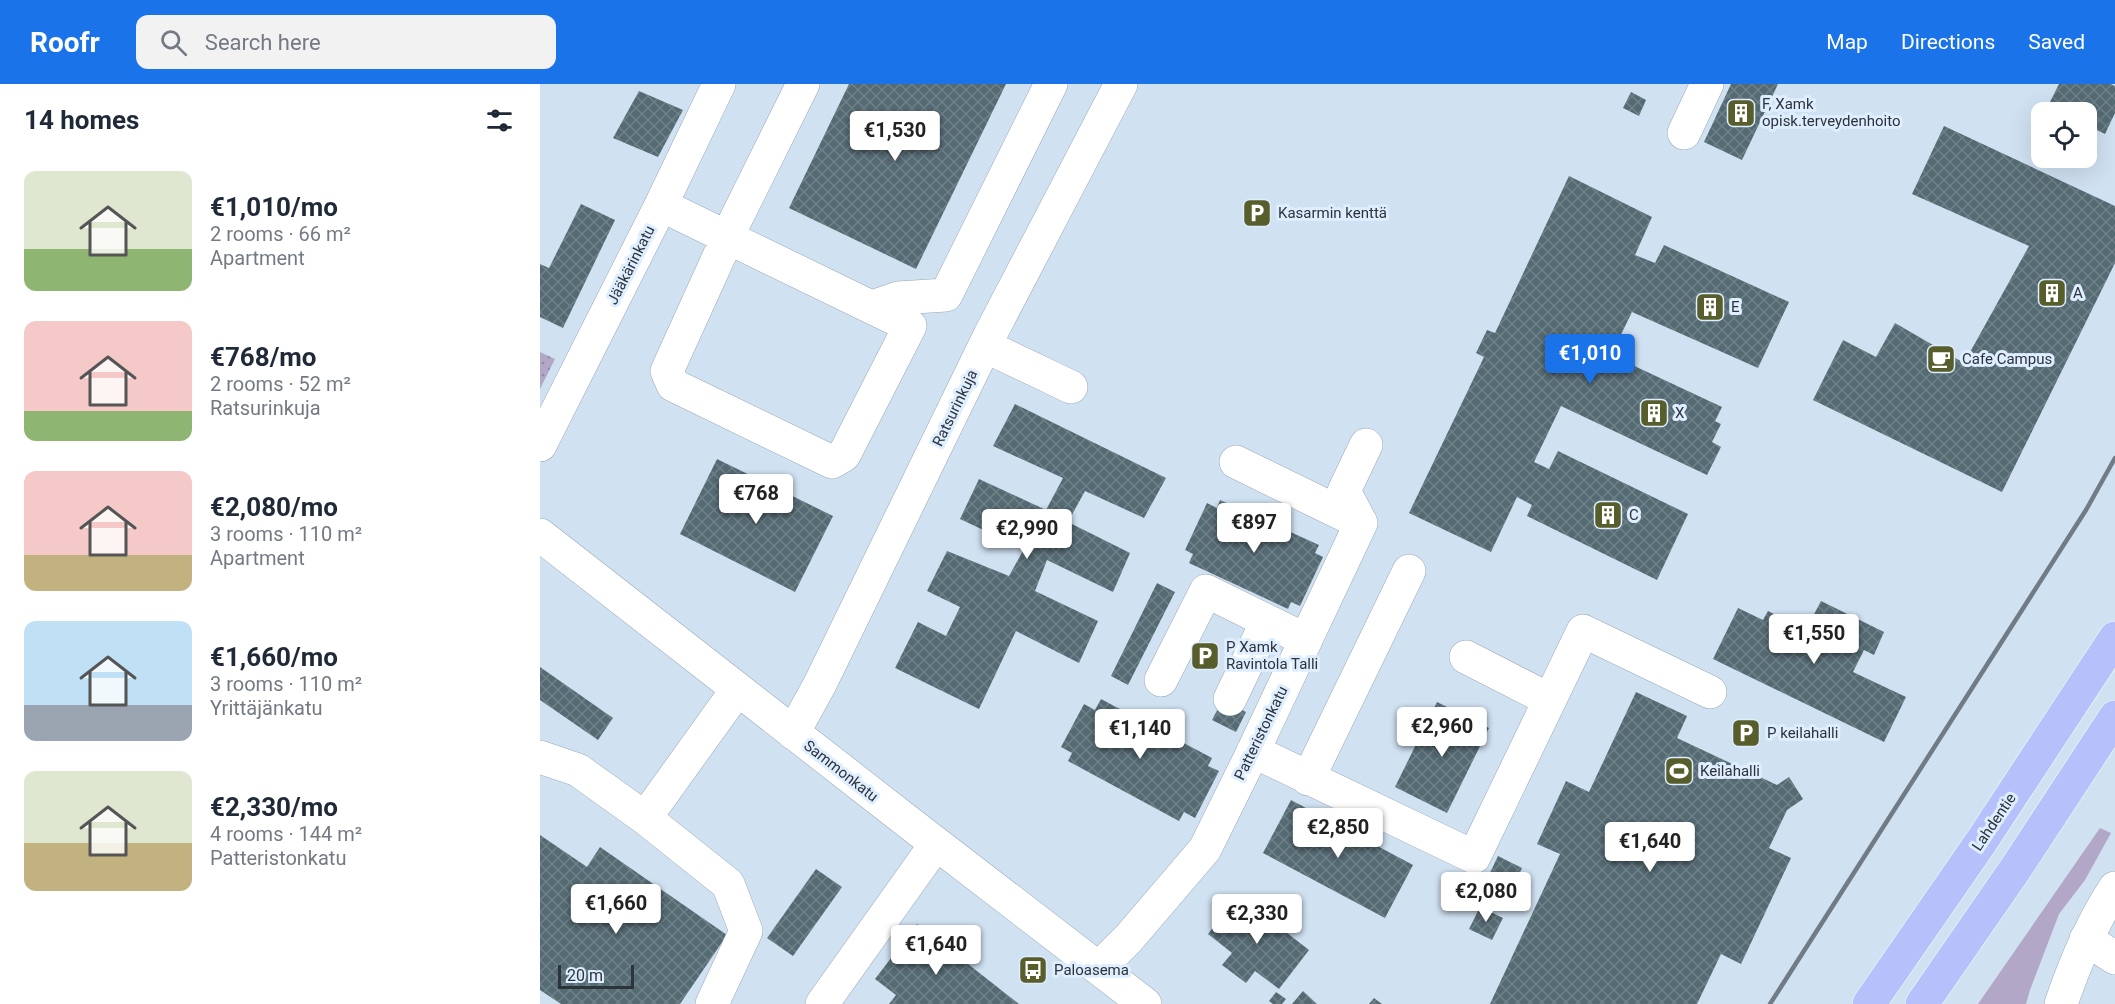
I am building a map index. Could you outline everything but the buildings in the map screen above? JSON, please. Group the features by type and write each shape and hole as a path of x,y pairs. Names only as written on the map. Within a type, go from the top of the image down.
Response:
{"highway":[{"name":"Lahdentie","path":"1869,1004 1981,842 2115,638"},
{"path":"1922,1004 2016,868 2115,717"}],"street":[{"name":"Jääkärinkatu","path":"540,445 662,205 719,84"},
{"path":"662,205 727,237 872,307 910,326 843,455 832,462 673,385 667,371 727,237 803,84"},
{"path":"872,307 898,298 946,295 1051,84"},
{"name":"Ratsurinkuja","path":"793,734 820,684 985,346 1121,84"},
{"path":"1684,133 1707,84"},
{"path":"985,346 1071,387"},
{"path":"1359,459 1344,491 1361,523"},
{"path":"1236,462 1361,523"},
{"name":"Patteristonkatu","path":"1099,968 1129,938 1205,849 1361,523"},
{"name":"Sammonkatu","path":"540,535 793,734 1145,1004"},
{"path":"1308,778 1409,571"},
{"path":"1161,681 1206,591 1306,640"},
{"path":"1230,699 1267,621"},
{"path":"1253,751 1474,857 1583,631 1710,692"},
{"path":"1466,657 1550,700"},
{"path":"645,818 737,690"},
{"path":"540,757 578,770 645,818 728,884 746,931 712,1004"},
{"path":"822,1004 936,844"},
{"path":"2061,1004 2086,939 2098,914 2115,888"},
{"path":"2086,939 2115,958"}],"shaded area":[{"path":"540,352 555,359 540,389"},
{"path":"2100,828 2111,833 2085,880 2059,914 2026,1004 1978,1004"}],"railway":[{"path":"1770,1004 2086,510 2115,458"}],"place":[{"name":"F, Xamk opisk.terveydenhoito","path":"1741,113"},
{"name":"Kasarmin kenttä","path":"1257,213"},
{"name":"A","path":"2052,293"},
{"name":"E","path":"1710,307"},
{"name":"Cafe Campus","path":"1941,359"},
{"name":"X","path":"1654,413"},
{"name":"C","path":"1608,515"},
{"name":"P Xamk Ravintola Talli","path":"1205,656"},
{"name":"P keilahalli","path":"1746,733"},
{"name":"Keilahalli","path":"1679,771"},
{"name":"Paloasema","path":"1033,970"}]}
